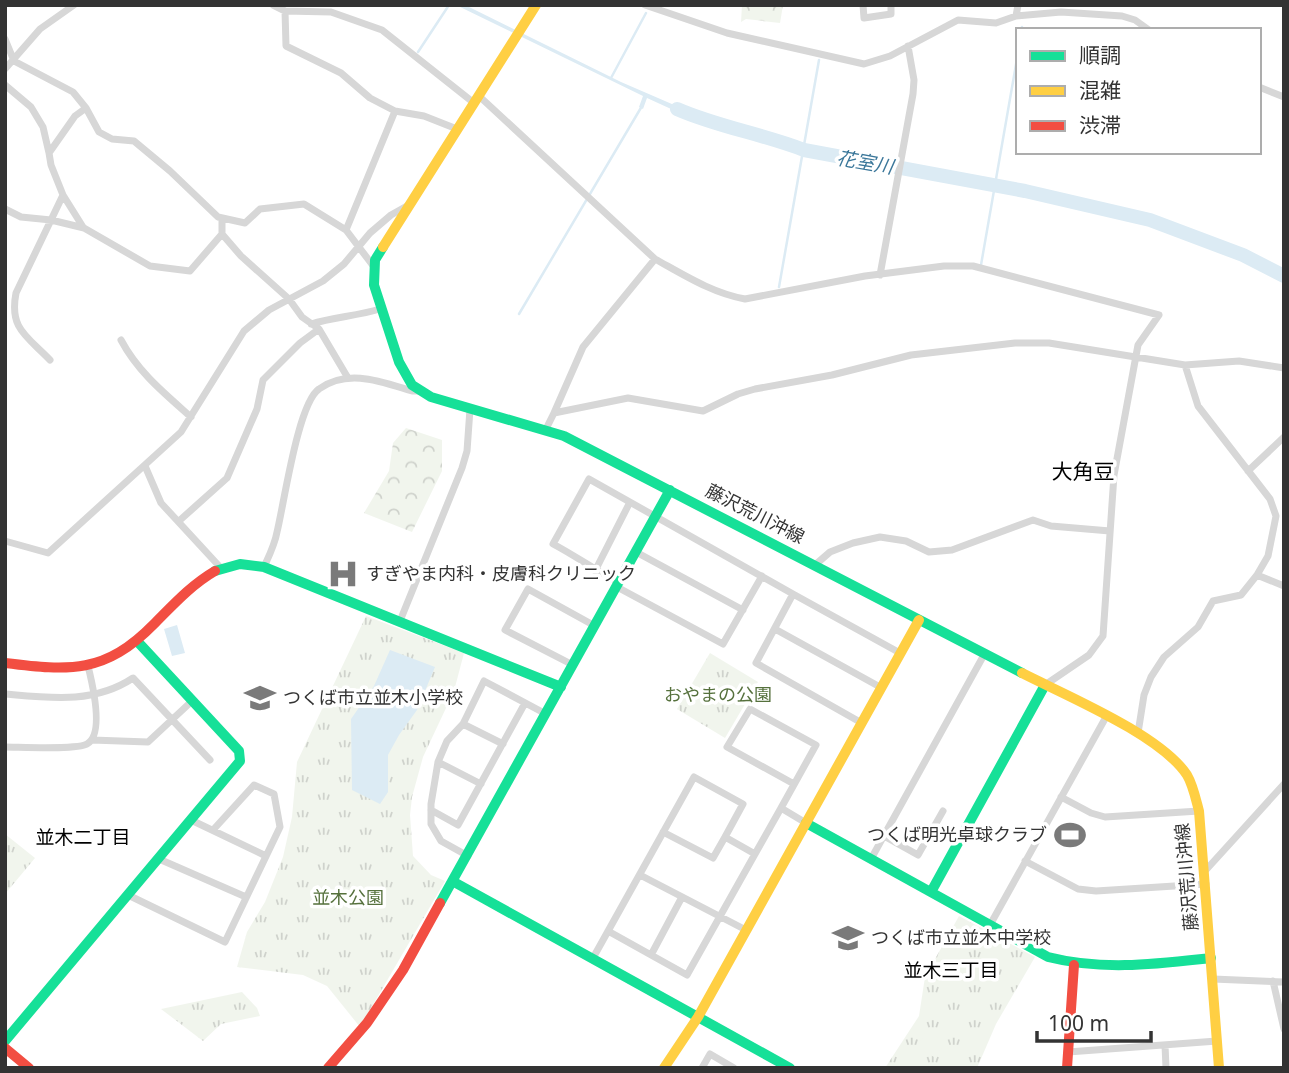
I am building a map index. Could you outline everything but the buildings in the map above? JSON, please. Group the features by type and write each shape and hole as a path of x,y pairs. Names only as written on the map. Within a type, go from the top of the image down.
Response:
{"street":[{"path":"5,69 40,29 74,5"},
{"path":"273,5 285,11 331,12 382,30 476,100 655,259 708,287 745,299 880,275 944,266 973,266 1159,315 1138,345 1135,358 1114,475 1104,625 1100,641 1089,655 1045,685 931,892"},
{"path":"419,391 403,371 380,309 374,285 374,260 536,5"},
{"path":"645,5 727,33 864,64 890,56 958,20 996,23 1016,16 1061,12 1122,16 1135,20 1146,28"},
{"path":"863,5 864,18 891,14 891,5"},
{"path":"1016,16 1018,5"},
{"path":"285,11 286,46 341,73 370,98 395,111 424,116 457,129"},
{"path":"5,39 14,61 73,92 86,108 99,132 113,139 134,141 222,219 245,223 260,209 304,204 346,230 374,267"},
{"path":"880,275 914,94 908,46"},
{"path":"5,85 26,102 43,127 51,165 63,195 84,228"},
{"path":"1261,88 1284,97"},
{"path":"49,153 75,116 86,108"},
{"path":"346,230 395,111"},
{"path":"50,360 16,325 13,305 16,293 63,195"},
{"path":"5,541 48,553 170,444 191,417 244,331 269,310 323,281 344,264 391,215 407,205"},
{"path":"5,209 20,217 51,220 84,228 142,263 191,271 222,234 222,219"},
{"path":"222,234 241,256 289,299 302,317 319,329 348,378"},
{"path":"546,429 583,347 655,259"},
{"path":"311,324 380,309"},
{"path":"179,521 227,478 257,409 263,380 300,342 319,329"},
{"path":"121,340 131,359 191,417"},
{"path":"554,413 628,398 703,411 755,389 832,375 911,355 1015,342 1049,343 1185,365 1239,361 1284,368"},
{"path":"1185,365 1198,406 1270,499 1276,516 1284,523"},
{"path":"264,567 277,534 290,468 310,401 319,388 348,378 373,379 419,391"},
{"name":"藤沢荒川沖線","path":"419,391 564,436 1138,733 1169,753 1189,778 1199,811 1219,1068"},
{"path":"400,621 462,468 467,451 470,409"},
{"path":"1248,471 1284,436"},
{"path":"145,466 161,503 220,567"},
{"path":"762,576 723,644 553,544 589,479 900,653"},
{"path":"328,1068 367,1023 391,989 468,856 670,490"},
{"path":"595,571 630,502"},
{"path":"1138,733 1144,695 1151,677 1164,657 1198,627 1213,601 1241,596 1268,556 1276,516"},
{"path":"815,565 830,552 853,542 880,537 906,541 929,552 952,550 1034,520 1051,526 1110,531"},
{"path":"636,551 743,610"},
{"path":"5,663 61,668 88,666 110,658 137,641 202,578 220,567 243,563 264,567 561,687"},
{"path":"1257,575 1284,586"},
{"path":"573,665 505,630 528,589 595,626"},
{"path":"793,594 756,663 860,722"},
{"path":"664,1068 698,1017 919,620"},
{"path":"775,629 880,687"},
{"path":"5,1041 237,765 240,756 239,751 137,641"},
{"path":"871,859 985,653"},
{"path":"5,747 80,747 92,740 95,734 95,695 88,666"},
{"path":"5,694 56,698 95,695 116,688 133,678 211,760"},
{"path":"468,856 441,841 431,824 438,762 447,741 463,724 484,681 546,714"},
{"path":"92,740 148,742 192,701"},
{"path":"431,810 458,825 525,703"},
{"path":"608,931 687,975 816,745 750,709 727,747 794,784"},
{"path":"990,925 1105,717"},
{"path":"463,724 503,744"},
{"path":"438,762 481,784"},
{"path":"593,958 640,875 663,832 694,777 743,804 713,858 663,832"},
{"path":"128,895 225,943 280,827 274,794 254,785 213,830"},
{"path":"1205,871 1283,786"},
{"path":"1061,797 1091,813 1105,817 1199,811"},
{"path":"781,808 1048,957 1074,965 1112,967 1211,958"},
{"path":"884,836 918,855 943,811"},
{"path":"191,820 266,856"},
{"path":"725,837 755,854"},
{"path":"159,859 246,898"},
{"path":"1026,861 1078,889 1096,891 1206,884"},
{"path":"640,875 746,930"},
{"path":"454,881 790,1068"},
{"path":"651,955 682,898"},
{"path":"1067,1068 1074,965"},
{"path":"1213,979 1284,982"},
{"path":"1273,981 1284,1029"},
{"path":"1068,1052 1217,1041"},
{"path":"1165,1045 1166,1068"},
{"path":"5,1048 29,1068"},
{"path":"702,1068 710,1054 734,1068"}],"green space":[{"path":"742,5 783,5 780,23 746,19 741,22"},
{"path":"406,428 442,440 442,471 412,532 364,513 389,471 393,443"},
{"name":"並木公園","path":"366,616 464,653 454,691 423,757 410,815 413,856 431,875 445,881 360,1027 327,986 303,975 237,967 247,932 265,902 283,857 292,817 297,762"},
{"name":"おやまの公園","path":"710,653 758,682 725,738 677,709"},
{"path":"5,834 35,858 5,894"},
{"path":"959,916 1035,957 996,1024 977,1068 885,1068 919,1016 925,977"},
{"path":"242,992 257,1008 260,1016 221,1024 203,1041 161,1009"},
{"path":"926,1031 945,1041 936,1058 917,1048"}],"shaded area":[{"path":"456,5 465,5 621,82 695,114 693,119 647,98 643,109 639,107 643,96"},
{"path":"177,625 185,653 172,656 164,629"},
{"path":"390,650 435,667 417,710 388,755 388,792 380,804 352,790 351,719 374,686"}],"waterway":[{"path":"418,52 449,5"},
{"path":"611,78 646,13"},
{"path":"779,287 819,60"},
{"path":"981,265 1016,64"},
{"path":"519,314 642,106"},
{"name":"花室川","path":"677,109 804,150 1025,191 1150,220 1243,255 1284,276"}],"traffic: fast":[{"path":"383,247 375,260 374,285 399,362 412,385 431,397 564,436 1022,673"},
{"path":"440,903 670,490"},
{"path":"215,571 240,564 264,567 561,687"},
{"path":"5,1041 240,761 239,751 137,641"},
{"path":"931,892 1045,685"},
{"path":"806,823 1048,957 1109,965 1211,958"},
{"path":"454,882 790,1068"}],"traffic: slow":[{"path":"383,247 536,5"},
{"path":"664,1068 698,1017 919,620"},
{"path":"1022,673 1135,731 1174,760 1189,779 1199,811 1219,1068"}],"traffic: jam":[{"path":"5,663 68,667 102,660 136,640 190,589 215,571"},
{"path":"328,1068 367,1023 403,970 440,903"},
{"path":"1067,1068 1074,965"},
{"path":"5,1048 29,1068"}],"place":[{"name":"すぎやま内科・皮膚科クリニック","path":"343,574"},
{"name":"つくば市立並木小学校","path":"260,698"},
{"name":"つくば明光卓球クラブ","path":"1070,835"},
{"name":"つくば市立並木中学校","path":"848,938"}],"district":[{"name":"大角豆","path":"1083,472"},
{"name":"並木二丁目","path":"83,837"},
{"name":"並木三丁目","path":"951,970"}]}
